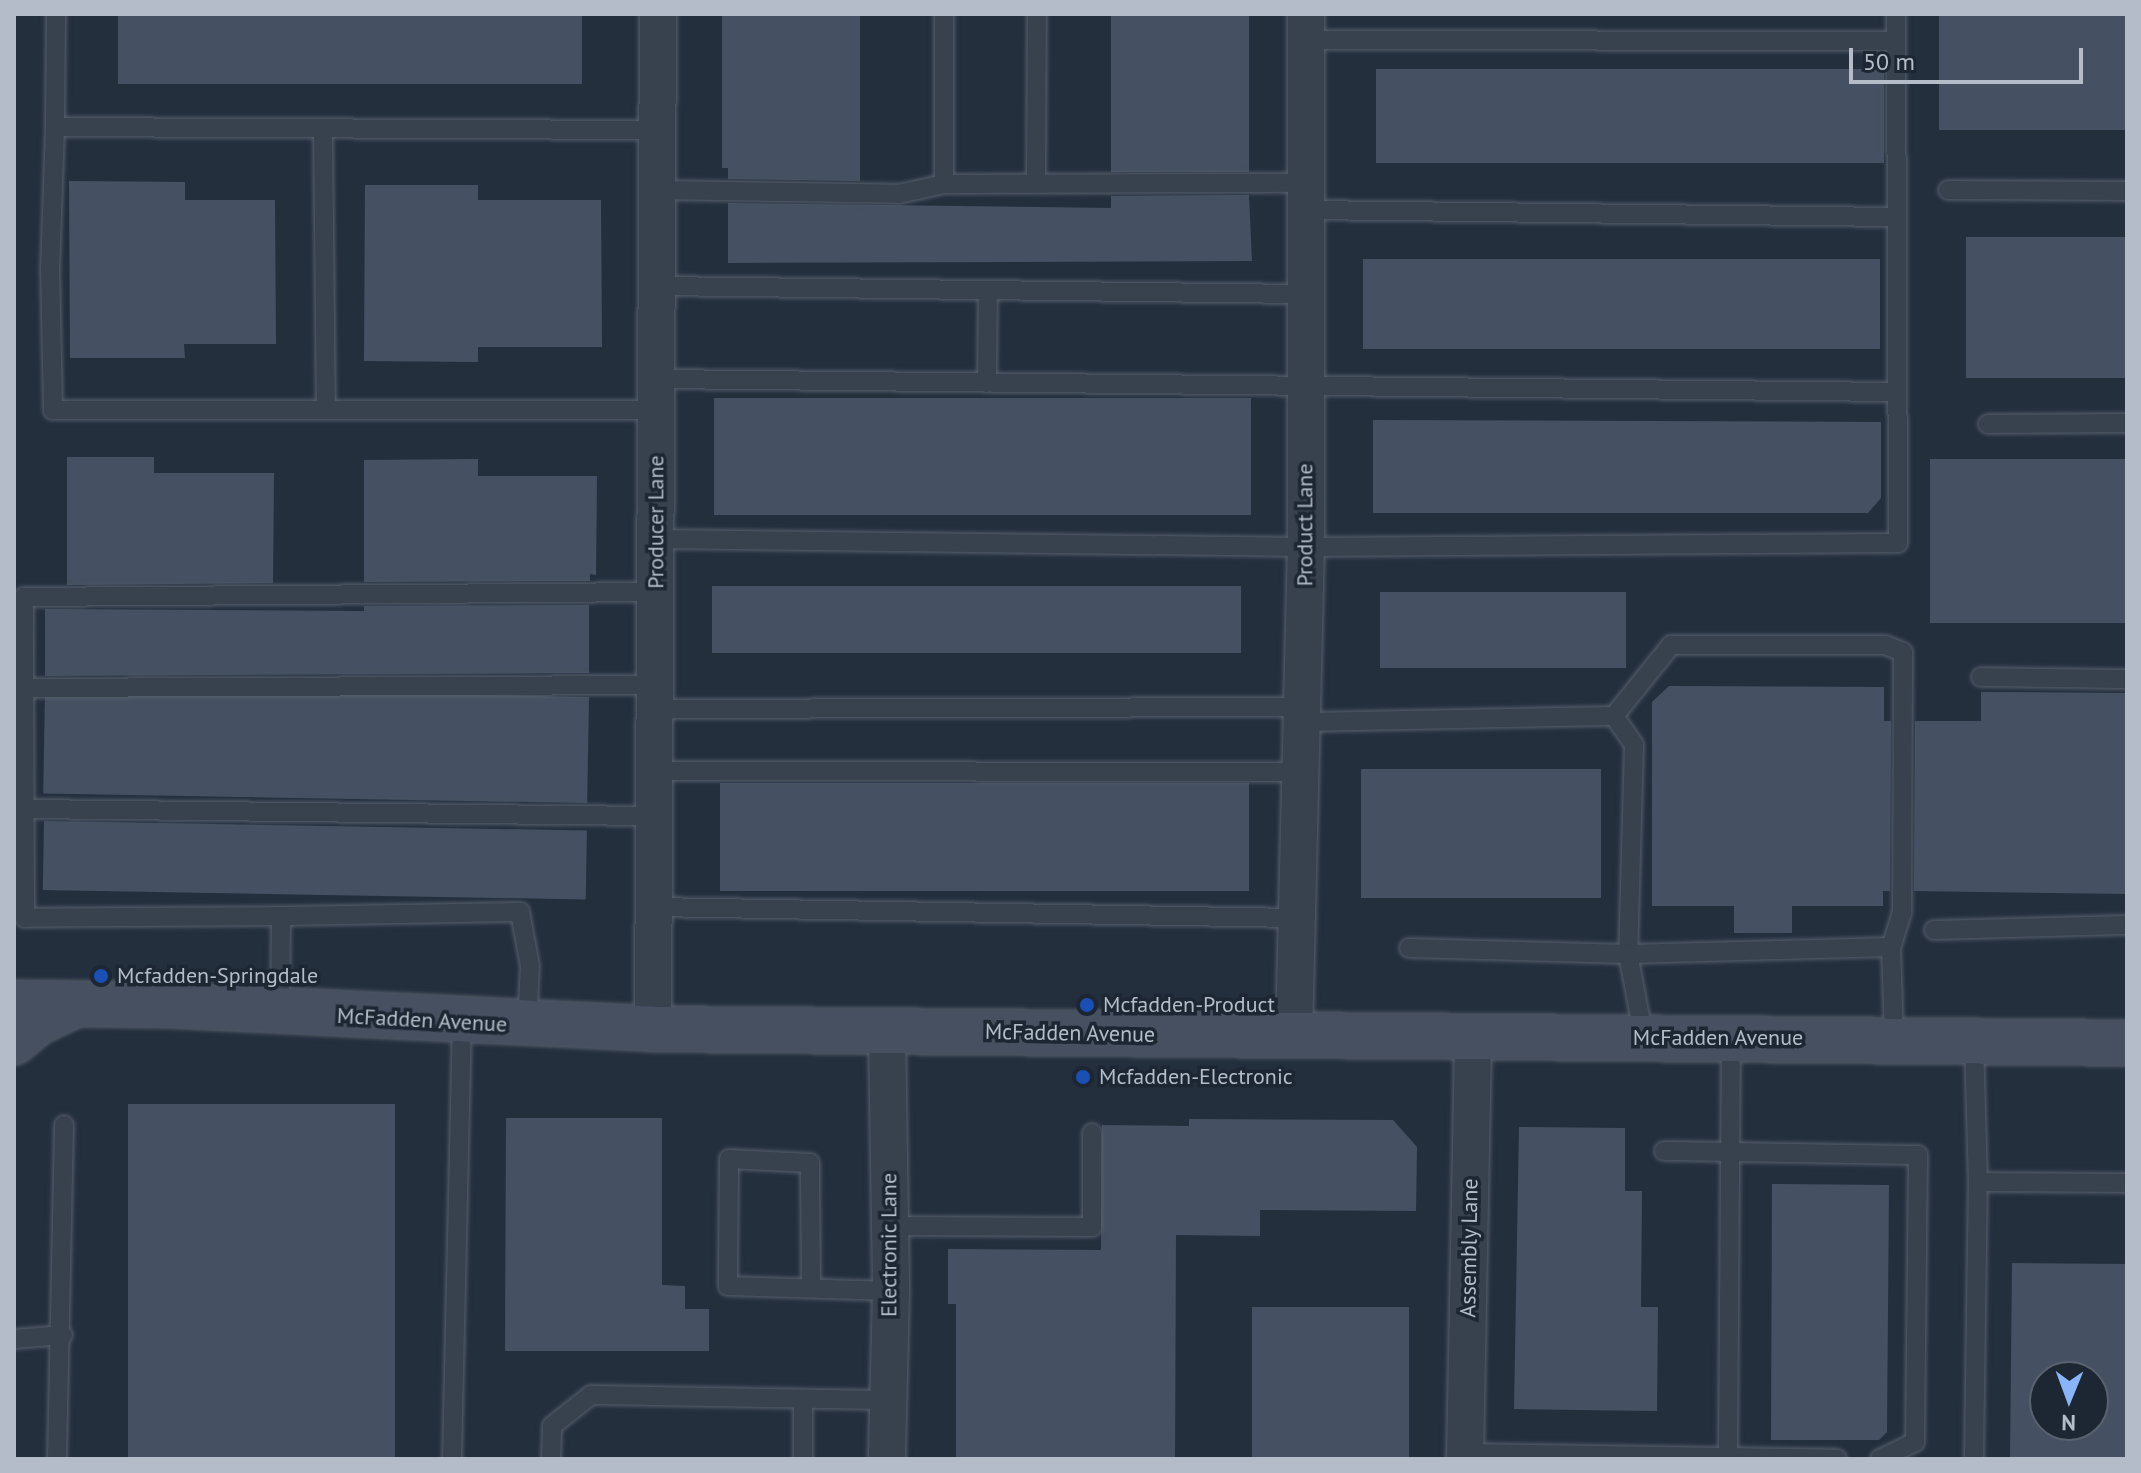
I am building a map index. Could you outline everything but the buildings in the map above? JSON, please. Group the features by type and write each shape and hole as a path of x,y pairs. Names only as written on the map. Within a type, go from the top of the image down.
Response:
{"street":[{"name":"Producer Lane","path":"653,1029 658,14"},
{"name":"Product Lane","path":"1294,1035 1306,547 1306,27"},
{"name":"McFadden Avenue","path":"14,1003 280,1011 653,1029 1974,1039 2127,1043"},
{"path":"14,1042 38,1022 76,1004"},
{"name":"Electronic Lane","path":"887,1031 891,1291 887,1459"},
{"name":"Assembly Lane","path":"1465,1456 1473,1037"}],"lane":[{"path":"56,14 50,271 53,410 326,410 987,383 1897,392"},
{"path":"944,14 944,184"},
{"path":"1036,183 1037,14"},
{"path":"655,539 1306,547 1898,543 1896,14"},
{"path":"1306,27 1896,41"},
{"path":"55,127 658,130"},
{"path":"323,130 326,410"},
{"path":"657,190 899,194 944,184 1036,183 1896,217"},
{"path":"1948,190 2127,191"},
{"path":"657,286 988,293 1306,294"},
{"path":"987,383 988,293"},
{"path":"1988,424 2127,423"},
{"path":"527,1025 530,966 520,912 25,918 24,597 655,592"},
{"path":"1614,716 1671,645 1885,645 1903,652 1902,912 1891,947 1894,1039"},
{"path":"1981,677 2127,679"},
{"path":"24,688 654,697 1302,714 1614,716"},
{"path":"1614,716 1634,745 1628,954 1644,1038"},
{"path":"654,771 1300,772"},
{"path":"24,809 654,816"},
{"path":"653,907 1297,918"},
{"path":"280,1011 281,916"},
{"path":"1934,930 2127,925"},
{"path":"1409,948 1628,954 1891,947"},
{"path":"452,1459 462,1021"},
{"path":"1728,1457 1731,1038"},
{"path":"1974,1039 1978,1182 1974,1459"},
{"path":"57,1459 63,1335 64,1125"},
{"path":"890,1226 1092,1227 1092,1133"},
{"path":"1664,1151 1918,1155 1915,1442 1880,1459"},
{"path":"811,1288 810,1163 729,1159 728,1286 891,1291"},
{"path":"1978,1182 2127,1183"},
{"path":"14,1339 63,1335"},
{"path":"551,1459 552,1426 591,1395 887,1400"},
{"path":"803,1399 803,1459"},
{"path":"1465,1456 1837,1459"}],"place":[{"name":"Mcfadden-Springdale","path":"101,976"},
{"name":"Mcfadden-Product","path":"1087,1005"},
{"name":"Mcfadden-Electronic","path":"1083,1077"}]}
